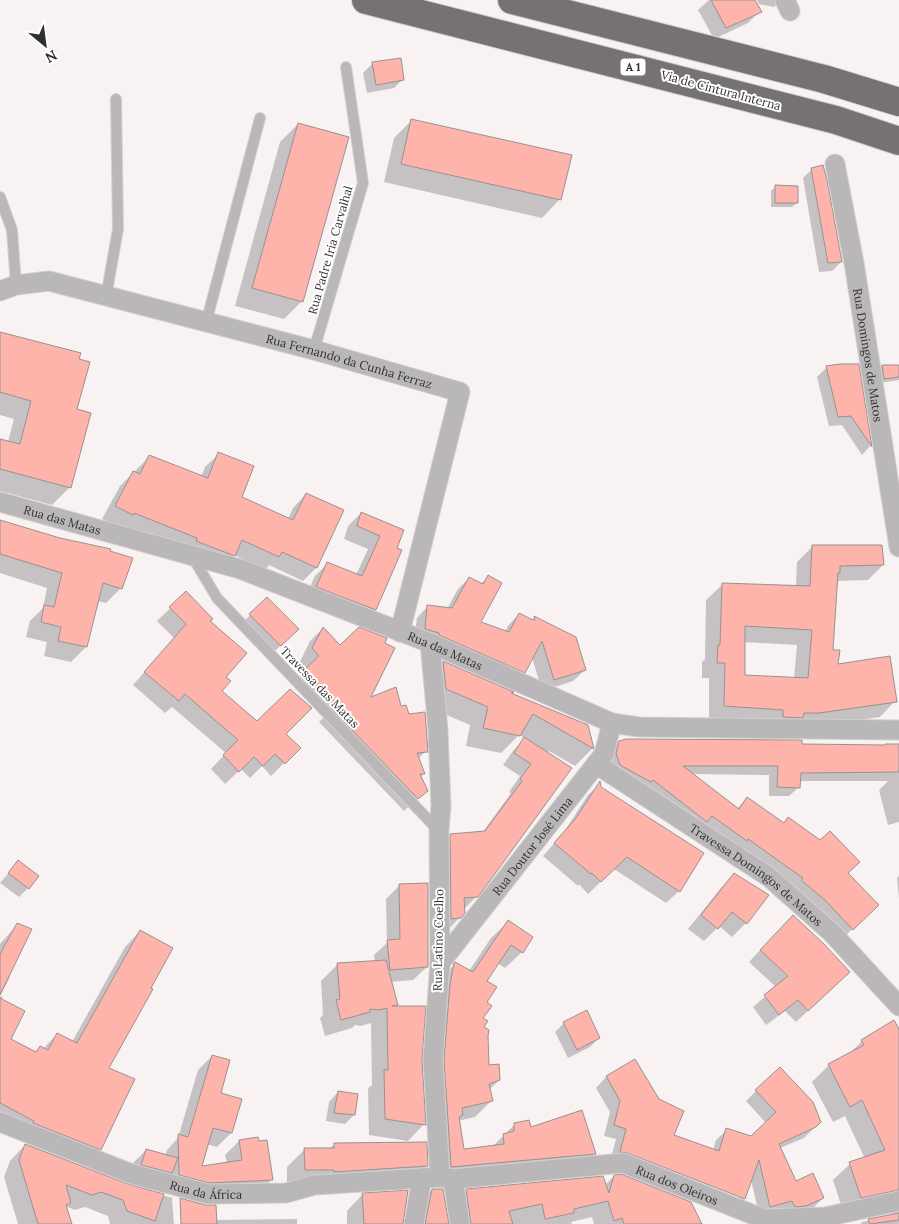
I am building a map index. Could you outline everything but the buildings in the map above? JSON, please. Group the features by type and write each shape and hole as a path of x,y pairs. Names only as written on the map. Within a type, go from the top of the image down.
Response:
{"highway":[{"name":"Via de Cintura Interna","path":"366,0 836,120 899,140"},
{"path":"512,0 824,79 899,102"}],"street":[{"name":"Rua Domingos de Matos","path":"835,164 856,273 899,547"},
{"name":"Rua Fernando da Cunha Ferraz","path":"8,288 49,281 314,350 460,392 400,632"},
{"name":"Rua das Matas","path":"0,502 240,569 430,643 612,723 639,727 899,730"},
{"name":"Rua Latino Coelho","path":"430,643 439,739 442,806 439,831 440,963 433,1059 438,1178 460,1224"},
{"name":"Rua Doutor José Lima","path":"440,963 604,754 612,723"},
{"name":"Travessa Domingos de Matos","path":"596,764 770,877 832,933 899,1006"},
{"name":"Rua da África","path":"0,1122 132,1174 208,1194 286,1193 316,1186 438,1178"},
{"name":"Rua dos Oleiros","path":"438,1178 623,1163 764,1219 825,1217 899,1201"},
{"path":"414,1224 438,1178"}],"lane":[{"name":"Rua Padre Iria Carvalhal","path":"314,350 363,183 346,67"},
{"path":"106,296 118,229 116,99"},
{"path":"206,322 260,118"},
{"path":"0,197 12,230 8,288"},
{"name":"Travessa das Matas","path":"191,556 217,598 439,831"}]}
